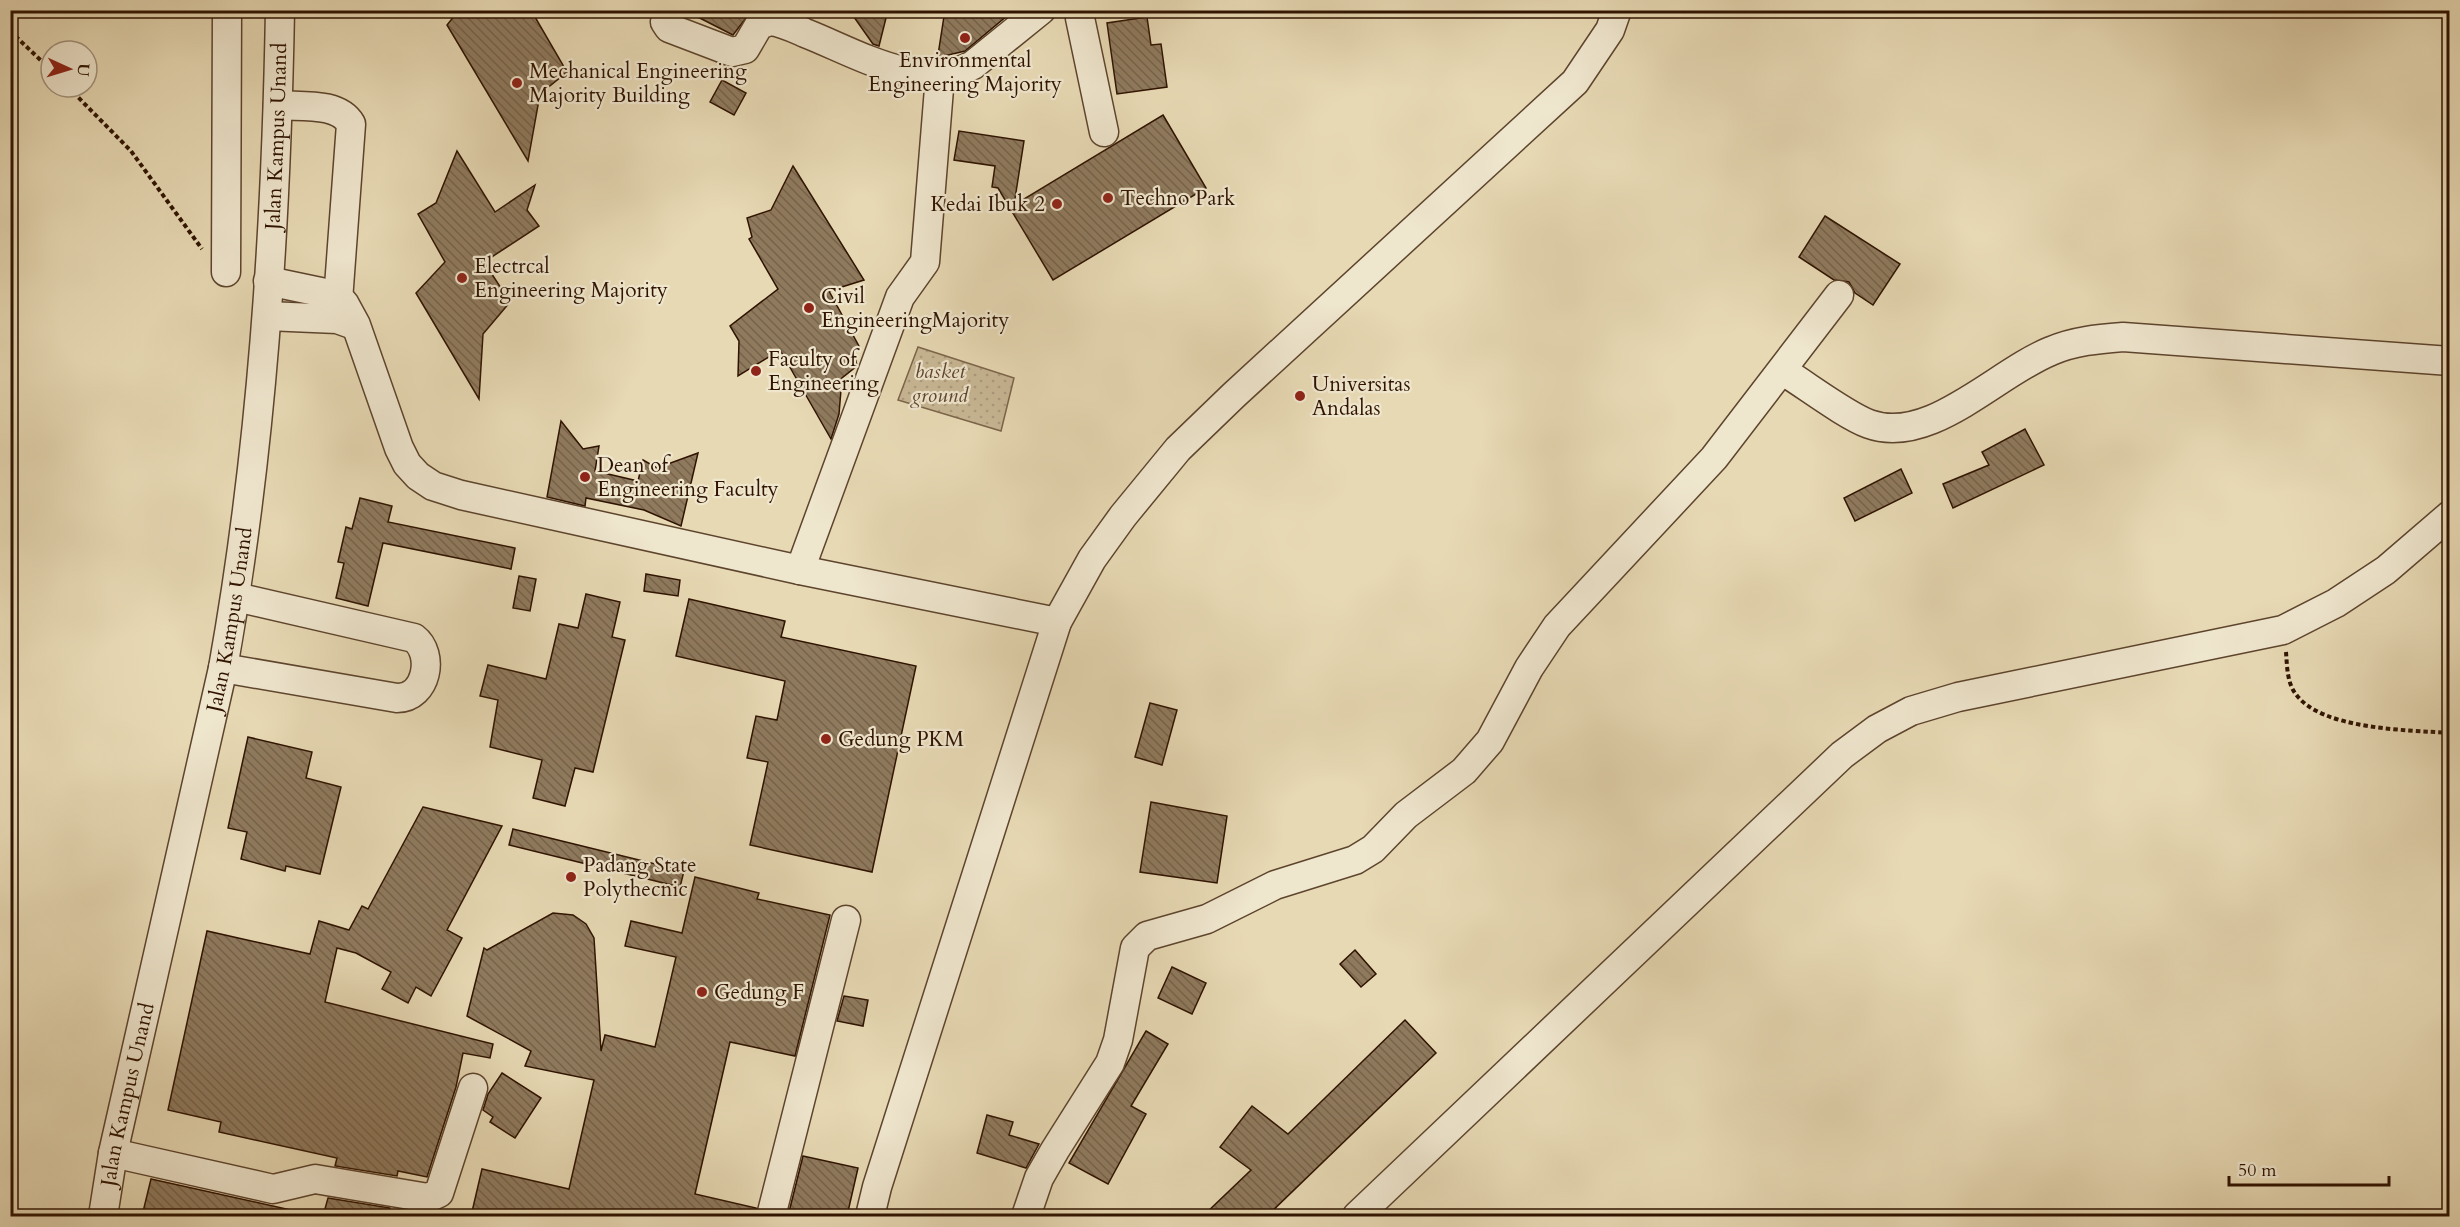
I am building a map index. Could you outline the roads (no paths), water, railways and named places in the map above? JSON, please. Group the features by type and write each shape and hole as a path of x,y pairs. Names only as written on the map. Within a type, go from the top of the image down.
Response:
{"street":[{"path":"226,10 226,272"},
{"name":"Jalan Kampus Unand","path":"103,1216 113,1153 224,668 236,597 258,432 267,316 278,105 280,10"},
{"path":"668,10 665,22 669,28 732,52 745,49 759,25 770,21 894,68 940,76 961,72 973,65 1041,10"},
{"path":"1081,10 1080,18 1104,132"},
{"path":"870,1216 1057,622 1092,559 1123,516 1178,449 1575,82 1610,30 1617,10"},
{"path":"800,570 900,297 925,262 940,76"},
{"path":"278,105 333,110 345,114 351,124 343,314"},
{"path":"268,281 319,290 343,314 399,448 418,476 433,486 461,495 800,570 1057,622"},
{"path":"1026,1216 1039,1178 1054,1150 1110,1063 1118,1040 1135,948 1147,936 1207,919 1275,885 1355,860 1373,849 1406,815 1464,771 1490,741 1529,668 1557,626 1708,465 1839,296"},
{"path":"267,316 343,314"},
{"path":"1782,371 1867,423 1889,429 1910,428 1932,420 2051,350 2084,340 2123,338 2450,361"},
{"path":"1357,1216 1842,755 1877,729 1911,711 1958,697 2283,630 2336,603 2386,570 2450,515"},
{"path":"224,668 397,698 407,698 414,693 421,684 425,671 425,653 422,644 414,638 236,597"},
{"path":"771,1216 846,920"},
{"path":"113,1153 273,1189 315,1179 428,1198 439,1193 473,1088"}],"place":[{"name":"Environmental Engineering Majority","path":"965,38"},
{"name":"Mechanical Engineering Majority Building","path":"517,83"},
{"name":"Techno Park","path":"1108,198"},
{"name":"Kedai Ibuk 2","path":"1057,204"},
{"name":"Electrcal Engineering Majority","path":"462,278"},
{"name":"Civil EngineeringMajority","path":"809,308"},
{"name":"Faculty of Engineering","path":"756,371"},
{"name":"Universitas Andalas","path":"1300,396"},
{"name":"Dean of Engineering Faculty","path":"585,477"},
{"name":"Gedung PKM","path":"826,739"},
{"name":"Padang State Polythecnic","path":"571,877"},
{"name":"Gedung F","path":"702,992"}],"park label":[{"name":"basket ground","path":"940,383"}]}
